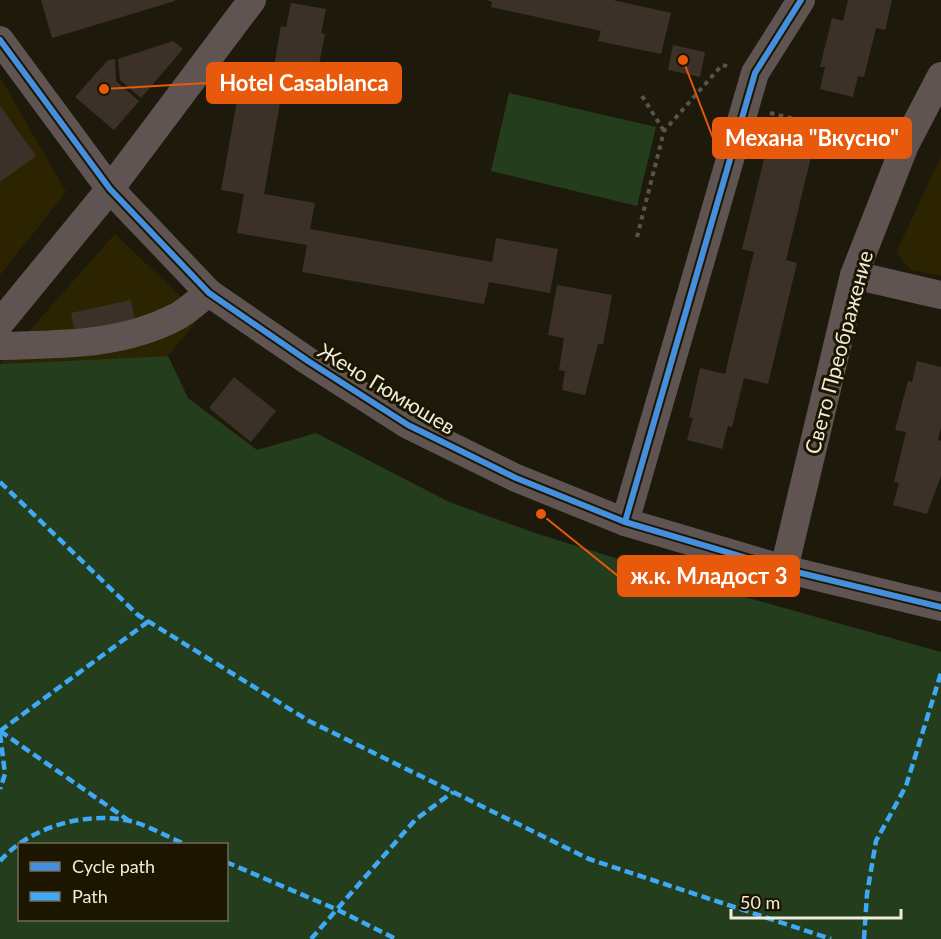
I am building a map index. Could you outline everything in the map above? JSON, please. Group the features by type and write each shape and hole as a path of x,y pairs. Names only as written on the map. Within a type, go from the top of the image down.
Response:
{"street":[{"path":"0,323 110,189 252,0"},
{"path":"625,522 755,73 801,0"},
{"name":"Жечо Гюмюшев","path":"0,40 110,189 209,293 308,361 408,425 516,478 625,522 784,569 941,607"},
{"name":"Свето Преображение","path":"784,569 854,275 905,145 941,76"},
{"path":"854,275 941,295"},
{"path":"0,346 49,347 90,343 141,333 178,316 209,293"}],"path":[{"path":"637,237 664,131 722,65 755,73"},
{"path":"642,96 664,131"},
{"path":"746,107 885,140"}],"shaded area":[{"path":"0,77 66,192 0,275"},
{"path":"941,156 941,276 912,270 904,263 897,251"},
{"path":"115,234 201,316 168,356 0,364"}],"green space":[{"path":"509,93 656,127 637,206 491,171"},
{"path":"168,356 188,398 257,450 316,433 449,502 535,533 702,585 941,652 941,939 0,939 0,364"}],"building":[{"path":"41,0 175,0 175,1 52,38"},
{"path":"487,0 613,0 671,13 661,54 598,41 601,31 491,7 492,2"},
{"path":"848,0 892,0 885,30 876,28 864,77 858,76 853,97 820,89 825,67 820,67 832,18 843,21"},
{"path":"291,3 326,9 321,33 325,34 315,85 284,80 264,194 315,203 310,229 492,262 496,238 558,249 550,293 489,282 484,304 302,272 307,245 237,233 244,194 221,190 242,72 272,77 281,26 286,27"},
{"path":"173,41 183,49 141,98 120,80 118,59"},
{"path":"673,45 705,52 700,77 668,70"},
{"path":"115,59 116,81 139,101 114,130 75,97 108,60"},
{"path":"0,106 36,156 0,182"},
{"path":"778,120 813,129 808,148 813,149 786,260 797,263 768,384 744,378 732,427 728,426 722,449 687,440 693,418 689,417 700,368 725,374 754,252 742,249 769,139 773,140"},
{"path":"557,285 612,295 603,344 598,344 585,395 562,390 565,371 559,370 564,338 548,335"},
{"path":"131,300 135,321 75,334 71,313"},
{"path":"917,361 941,367 941,427 938,440 941,441 941,476 927,514 893,505 899,483 894,482 906,432 895,430 908,381 912,382"},
{"path":"234,377 276,411 251,442 209,408"}],"marked path":[{"path":"0,482 138,615 309,721 589,859 831,939"},
{"path":"0,731 149,621"},
{"path":"864,939 867,894 876,841 906,786 941,673"},
{"path":"0,731 128,820"},
{"path":"0,734 5,774 0,789"},
{"path":"311,939 415,820 453,792"},
{"path":"21,843 59,824 95,818 130,821 183,843"},
{"path":"0,861 18,845"},
{"path":"228,863 338,910 396,939"}],"cycle path":[{"path":"625,522 755,73 801,0"},
{"path":"0,40 110,189 209,293 308,361 408,425 516,478 625,522 784,569 941,607"}],"place":[{"name":"Механа \"Вкусно\"","path":"683,60"},
{"name":"Hotel Casablanca","path":"104,89"},
{"name":"ж.к. Младост 3","path":"541,514"}]}
